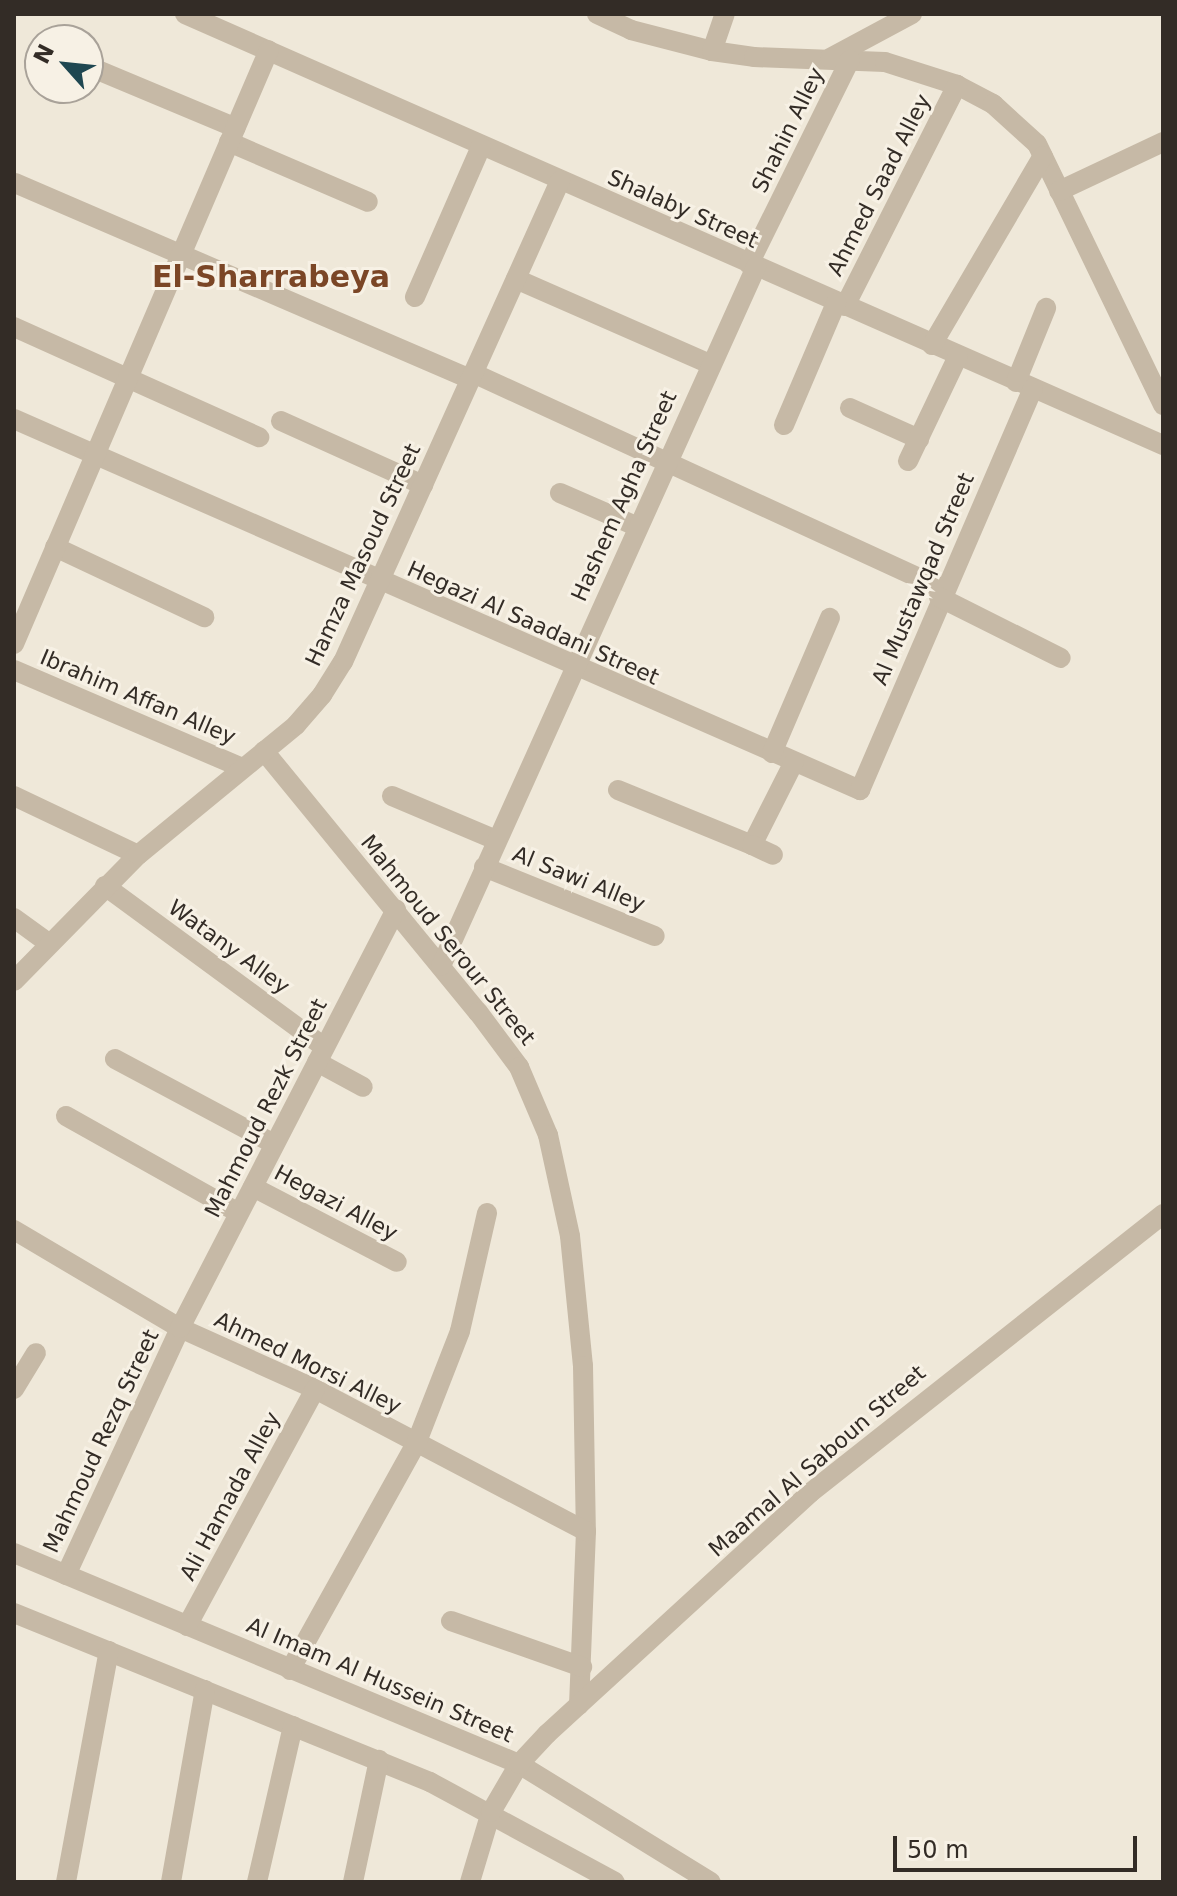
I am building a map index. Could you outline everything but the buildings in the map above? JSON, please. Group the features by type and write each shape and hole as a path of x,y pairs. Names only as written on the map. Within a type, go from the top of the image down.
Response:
{"street":[{"name":"Shalaby Street","path":"185,14 217,20 269,50 481,147 1163,445"},
{"path":"597,14 634,22 712,51 754,57 885,62 957,85 993,104 1037,144 1163,405"},
{"path":"712,51 725,14"},
{"path":"840,59 912,14"},
{"path":"14,644 23,597 55,547 269,50"},
{"name":"Shahin Alley","path":"752,266 840,59"},
{"path":"104,74 368,202"},
{"name":"Ahmed Saad Alley","path":"784,425 840,304 957,85"},
{"path":"1059,191 1163,142"},
{"path":"415,297 481,147"},
{"path":"932,345 1043,156"},
{"name":"Hamza Masoud Street","path":"14,981 47,942 138,855 264,751 322,695 423,485 560,181"},
{"path":"15,183 472,376 664,462 941,593 1061,658"},
{"name":"Hashem Agha Street","path":"441,966 752,266"},
{"path":"516,279 710,364"},
{"name":"Al Mustawqad Street","path":"860,790 1024,386 1046,308"},
{"path":"14,327 259,437"},
{"path":"908,461 958,356"},
{"path":"850,408 919,439"},
{"name":"Hegazi Al Saadani Street","path":"14,419 572,668 860,790"},
{"path":"281,421 423,485"},
{"path":"560,493 636,526"},
{"path":"55,547 204,617"},
{"path":"772,753 830,618"},
{"name":"Ibrahim Affan Alley","path":"14,670 243,768"},
{"name":"Mahmoud Serour Street","path":"264,751 396,910 519,1067 548,1135 570,1236 583,1366 586,1531 579,1705"},
{"path":"752,845 794,762"},
{"path":"618,790 773,855"},
{"path":"14,796 138,855"},
{"path":"392,796 496,840"},
{"name":"Al Sawi Alley","path":"484,867 655,936"},
{"name":"Watany Alley","path":"105,886 363,1087"},
{"name":"Mahmoud Rezk Street","path":"180,1328 396,910"},
{"path":"14,918 47,942"},
{"path":"115,1059 274,1144"},
{"path":"66,1116 239,1213"},
{"name":"Hegazi Alley","path":"253,1187 397,1262"},
{"path":"290,1670 416,1444 460,1331 487,1213"},
{"name":"Maamal Al Saboun Street","path":"470,1882 491,1812 519,1764 579,1705 810,1493 1163,1214"},
{"name":"Ahmed Morsi Alley","path":"17,1240 180,1328 315,1389 586,1531"},
{"name":"Mahmoud Rezq Street","path":"66,1575 180,1328"},
{"path":"14,1389 36,1353"},
{"name":"Ali Hamada Alley","path":"187,1626 315,1389"},
{"name":"Al Imam Al Hussein Street","path":"14,1553 519,1764 711,1882"},
{"path":"14,1613 379,1760 491,1812 615,1882"},
{"path":"451,1621 582,1667"},
{"path":"66,1882 109,1651"},
{"path":"171,1882 205,1690"},
{"path":"257,1882 293,1726"},
{"path":"353,1882 379,1760"}],"district":[{"name":"El-Sharrabeya","path":"271,277"}]}
